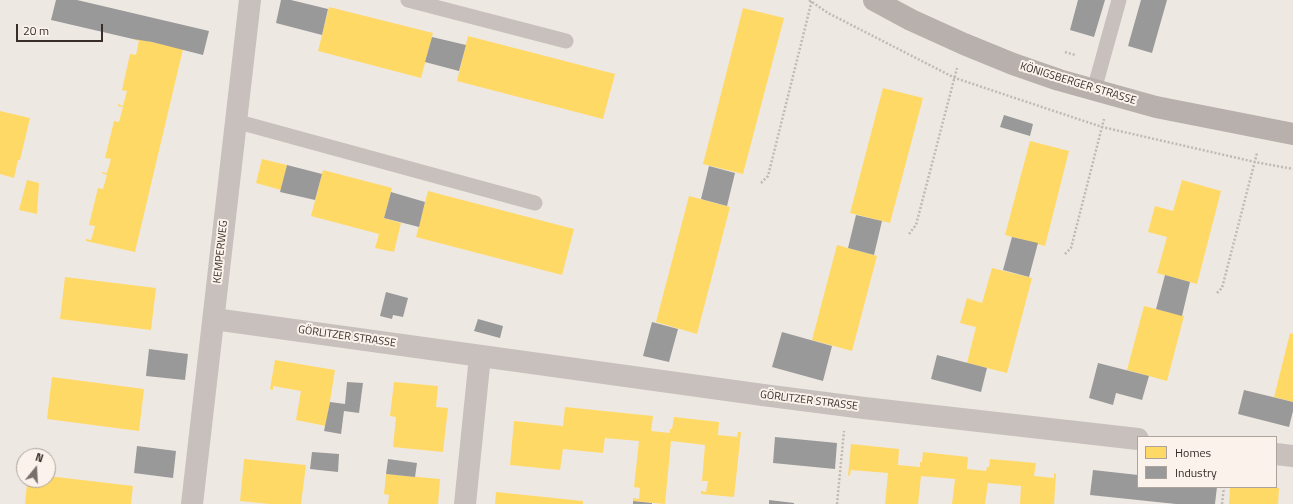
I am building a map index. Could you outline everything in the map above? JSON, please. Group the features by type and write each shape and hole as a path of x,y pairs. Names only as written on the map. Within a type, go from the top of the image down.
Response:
{"street":[{"name":"KEMPERWEG","path":"192,504 250,0"},
{"name":"KÖNIGSBERGER STRASSE","path":"874,0 911,20 964,44 1052,78 1164,108 1262,129 1293,134"},
{"name":"GÖRLITZER STRASSE","path":"214,319 864,408 1137,439"},
{"path":"465,504 480,356"},
{"path":"1277,454 1293,456"}],"lane":[{"path":"408,0 566,41"},
{"path":"1102,92 1119,0"},
{"path":"235,121 535,203"}],"path":[{"path":"761,183 768,176 812,0"},
{"path":"909,234 916,225 964,44"},
{"path":"1065,254 1071,248 1102,92"},
{"path":"1217,293 1222,288 1262,129"},
{"path":"837,504 845,429 864,408"},
{"path":"1222,504 1224,488"}],"building: Homes":[{"path":"329,7 433,33 421,78 318,51"},
{"path":"743,8 784,18 743,174 703,164"},
{"path":"468,36 615,74 603,119 457,81"},
{"path":"133,39 183,49 135,252 86,241 86,239 91,240 95,226 89,225 98,188 103,189 107,175 102,172 107,173 111,159 105,158 114,121 119,122 123,107 118,106 118,104 123,106 127,91 122,90 130,54 136,55 139,41"},
{"path":"883,88 923,98 890,223 850,213"},
{"path":"0,111 30,118 14,178 0,174"},
{"path":"1030,141 1069,151 1045,246 1005,235"},
{"path":"262,159 287,165 281,190 256,183"},
{"path":"323,170 392,188 384,218 401,223 394,252 375,248 379,234 311,216"},
{"path":"27,180 39,183 37,214 19,210"},
{"path":"1182,180 1221,191 1197,284 1157,273 1167,237 1148,232 1155,206 1173,211"},
{"path":"428,191 574,229 562,275 416,237"},
{"path":"689,196 730,207 697,334 656,322"},
{"path":"837,245 877,256 852,351 812,340"},
{"path":"992,268 1032,278 1007,373 967,363 976,327 960,323 967,298 982,303"},
{"path":"65,277 156,288 151,330 60,319"},
{"path":"1144,306 1184,316 1167,381 1127,370"},
{"path":"1290,333 1293,334 1293,402 1274,397"},
{"path":"275,360 335,370 326,426 296,420 301,391 273,386 273,390 270,389"},
{"path":"52,377 144,389 139,431 47,419"},
{"path":"394,382 438,386 436,407 448,408 443,452 393,447 396,417 390,416"},
{"path":"565,407 653,416 651,431 670,433 674,417 719,422 718,435 737,437 738,432 741,432 734,497 701,494 701,491 706,492 708,481 702,481 705,445 671,441 665,504 633,501 633,498 639,499 640,488 634,487 639,441 605,438 603,453 563,449 560,470 510,465 514,421 563,426"},
{"path":"851,444 899,449 898,465 920,467 923,452 968,457 967,469 986,471 987,467 989,467 990,459 1036,463 1034,476 1054,478 1054,473 1056,474 1054,504 1020,504 1021,486 988,483 985,504 952,504 955,479 921,476 918,504 885,504 888,473 851,470 850,475 848,476"},
{"path":"244,459 306,465 301,504 270,504 240,501"},
{"path":"386,474 440,479 438,504 388,504 389,495 384,494"},
{"path":"56,477 133,486 131,504 25,504 27,488 56,488"},
{"path":"1230,488 1279,488 1278,504 1229,504"},
{"path":"496,492 583,501 583,504 495,504"}],"building: Industry":[{"path":"56,0 77,0 209,31 203,55 152,42 51,20"},
{"path":"281,0 291,0 328,9 322,35 276,23"},
{"path":"1078,0 1105,0 1094,37 1070,30"},
{"path":"1141,0 1167,0 1152,53 1128,46"},
{"path":"432,37 466,45 459,71 425,62"},
{"path":"1004,115 1033,124 1030,136 1000,127"},
{"path":"287,165 322,174 315,200 280,192"},
{"path":"709,166 735,173 727,206 701,199"},
{"path":"391,192 425,202 419,227 384,218"},
{"path":"856,215 882,221 874,255 848,248"},
{"path":"1012,237 1038,243 1029,277 1003,270"},
{"path":"1165,275 1190,282 1182,316 1156,309"},
{"path":"386,292 408,298 403,317 393,315 392,319 380,316"},
{"path":"478,319 503,326 500,338 474,331"},
{"path":"652,322 678,329 669,362 643,356"},
{"path":"782,332 832,346 823,381 772,367"},
{"path":"149,349 188,354 185,380 146,376"},
{"path":"937,355 987,368 981,392 931,379"},
{"path":"1098,363 1149,376 1142,400 1116,393 1113,405 1089,398"},
{"path":"347,382 363,383 359,413 344,411 341,434 324,431 330,402 345,404"},
{"path":"1244,390 1293,402 1293,411 1289,427 1238,414"},
{"path":"775,437 837,443 835,469 773,463"},
{"path":"137,446 176,451 173,478 134,473"},
{"path":"312,452 339,454 338,472 310,469"},
{"path":"388,459 417,463 415,477 386,474"},
{"path":"1093,470 1137,475 1137,488 1217,488 1215,504 1176,504 1090,495"},
{"path":"769,500 794,503 794,504 769,504"},
{"path":"633,501 652,503 652,504 633,504"}]}
